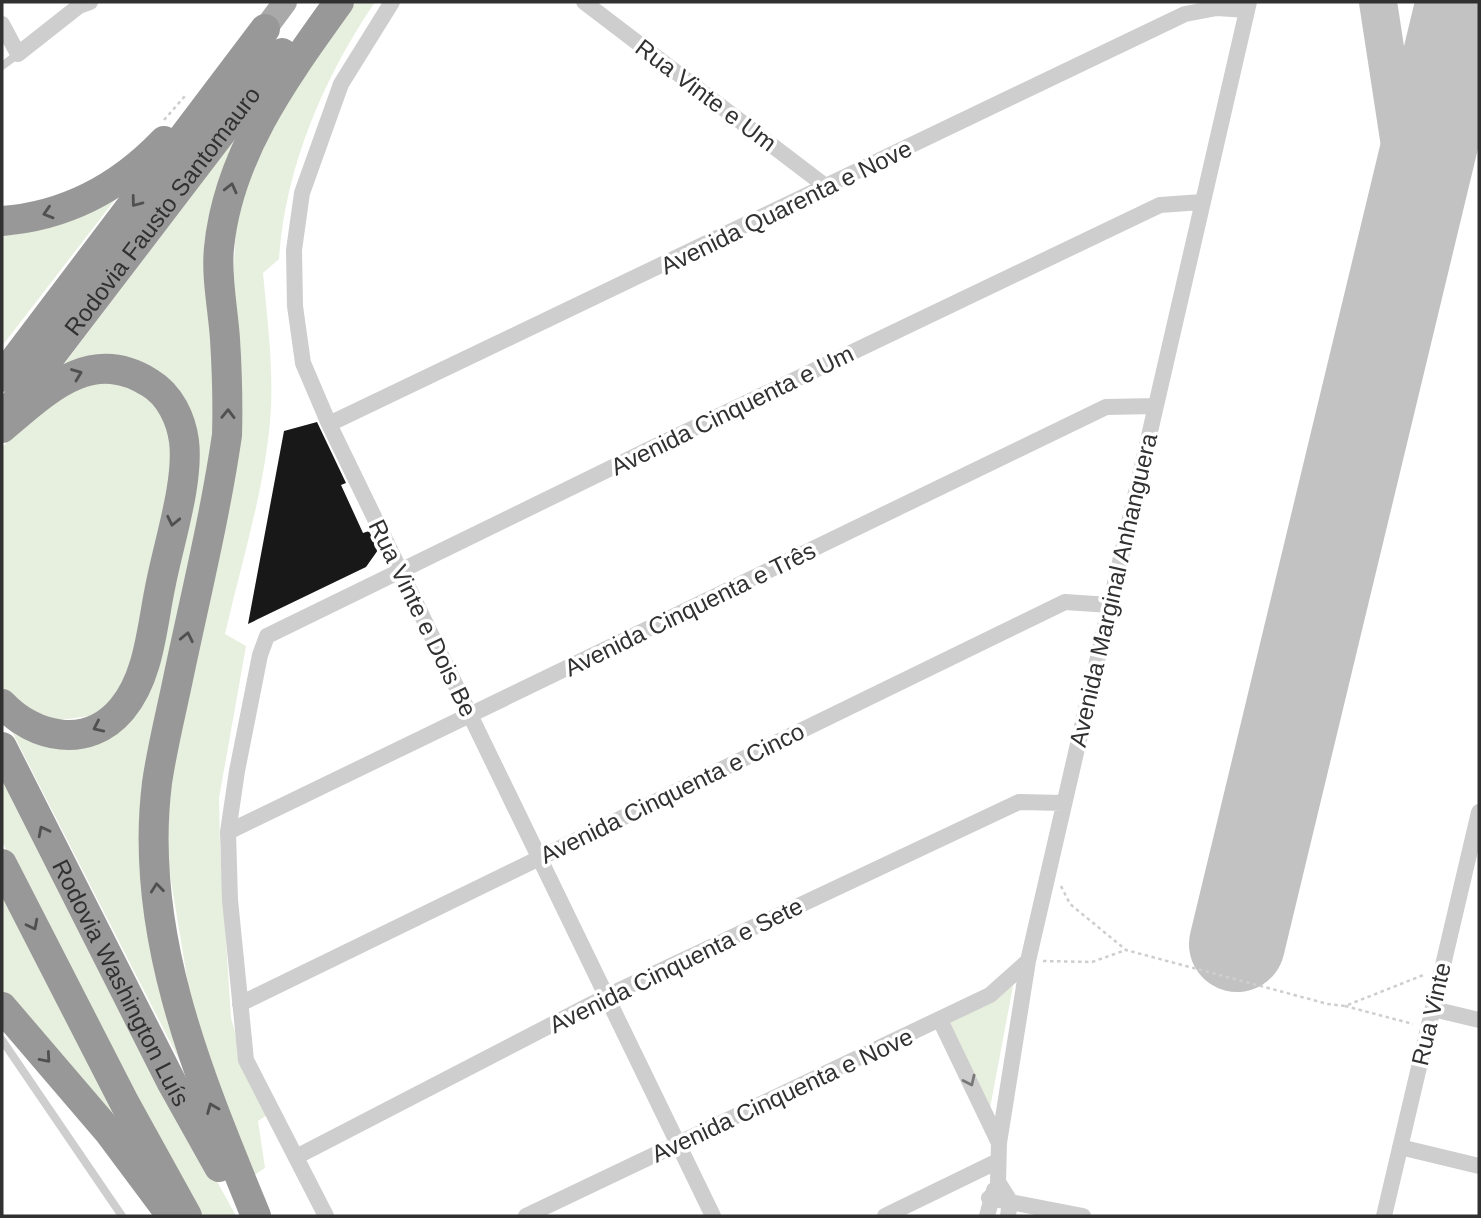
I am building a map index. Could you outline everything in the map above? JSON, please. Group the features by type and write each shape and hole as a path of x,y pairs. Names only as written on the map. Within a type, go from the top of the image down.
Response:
{"highway":[{"name":"Rodovia Fausto Santomauro","path":"2,420 322,2"},
{"path":"256,1216 194,1064 172,989 154,850 157,783 227,435 228,391 219,250 232,180 249,142 294,65 339,2"},
{"path":"2,221 62,209 96,196 124,177 196,108 265,29"},
{"name":"Rodovia Fausto Santomauro","path":"2,377 265,29"},
{"path":"2,428 64,379 89,369 113,369 134,373 157,388 174,408 184,444 181,484 141,678 123,709 106,724 85,733 63,736 41,732 18,721 2,704"},
{"name":"Rodovia Washington Luís","path":"2,747 172,1083 246,1216"},
{"name":"Rodovia Washington Luís","path":"2,864 124,1102 187,1216"},
{"path":"2,1007 109,1132 172,1216"}],"main road":[{"path":"265,29 285,2"}],"street":[{"name":"Rua Vinte e Dois Be","path":"392,2 341,84 300,204 294,250 295,306 303,363 329,424 713,1216"},
{"name":"Rua Vinte e Um","path":"584,2 828,187"},
{"path":"2,24 18,54 82,3"},
{"name":"Avenida Quarenta e Nove","path":"329,424 1185,14 1248,6"},
{"name":"Avenida Marginal Anhanguera","path":"987,1216 989,1198 998,1182 999,1143 1028,961 1248,6"},
{"name":"Avenida Cinquenta e Um","path":"228,832 242,745 260,655 267,636 1160,205 1202,202"},
{"name":"Avenida Cinquenta e Três","path":"228,832 1105,408 1156,406"},
{"name":"Avenida Cinquenta e Cinco","path":"240,1004 1065,602 1110,605"},
{"name":"Avenida Cinquenta e Sete","path":"296,1157 607,996 1019,802 1064,803"},
{"name":"Rua Vinte","path":"1384,1216 1442,968 1472,879 1479,812"},
{"path":"228,832 230,900 246,1060 326,1216"},
{"name":"Avenida Cinquenta e Nove","path":"526,1216 990,995 1028,961"},
{"path":"1433,1009 1479,1020"},
{"path":"940,1020 999,1143"},
{"path":"1400,1147 1479,1166"},
{"path":"885,1216 998,1161"},
{"path":"998,1182 1009,1208"},
{"path":"989,1198 1009,1208 1083,1216"}],"lane":[{"path":"2,66 18,54"},
{"path":"2,1040 122,1216"}],"path":[{"path":"1051,864 1070,904 1126,950 1428,1028"},
{"path":"1028,961 1092,962 1126,950"},
{"path":"1345,1006 1442,968"}],"green space":[{"path":"348,2 375,2 339,61 310,124 289,191 279,259 263,273 271,373 269,435 253,521 225,634 246,646 219,798 231,1018 242,1057 267,1115 258,1121 265,1168 253,1176 236,1141 191,1002 168,862 169,803 233,285 236,225 253,154"},
{"path":"240,132 217,415 156,739 185,1071 5,718 114,723 188,491 175,392 61,368"},
{"path":"121,192 2,346 2,228"},
{"path":"124,380 159,405 175,458 139,649 119,694 95,715 54,721 36,716 2,688 2,448 15,433 78,382"},
{"path":"2,765 166,1089 236,1216 198,1216 61,960 2,841"},
{"path":"2,888 159,1186 2,995"},
{"path":"1013,986 990,1108 946,1022"}],"building":[{"path":"317,422 346,483 341,485 363,533 369,531 378,550 366,567 248,624 284,431"}],"taxiway":[{"path":"1378,2 1401,152 1407,241"}],"runway":[{"path":"1237,944 1464,2"}]}
